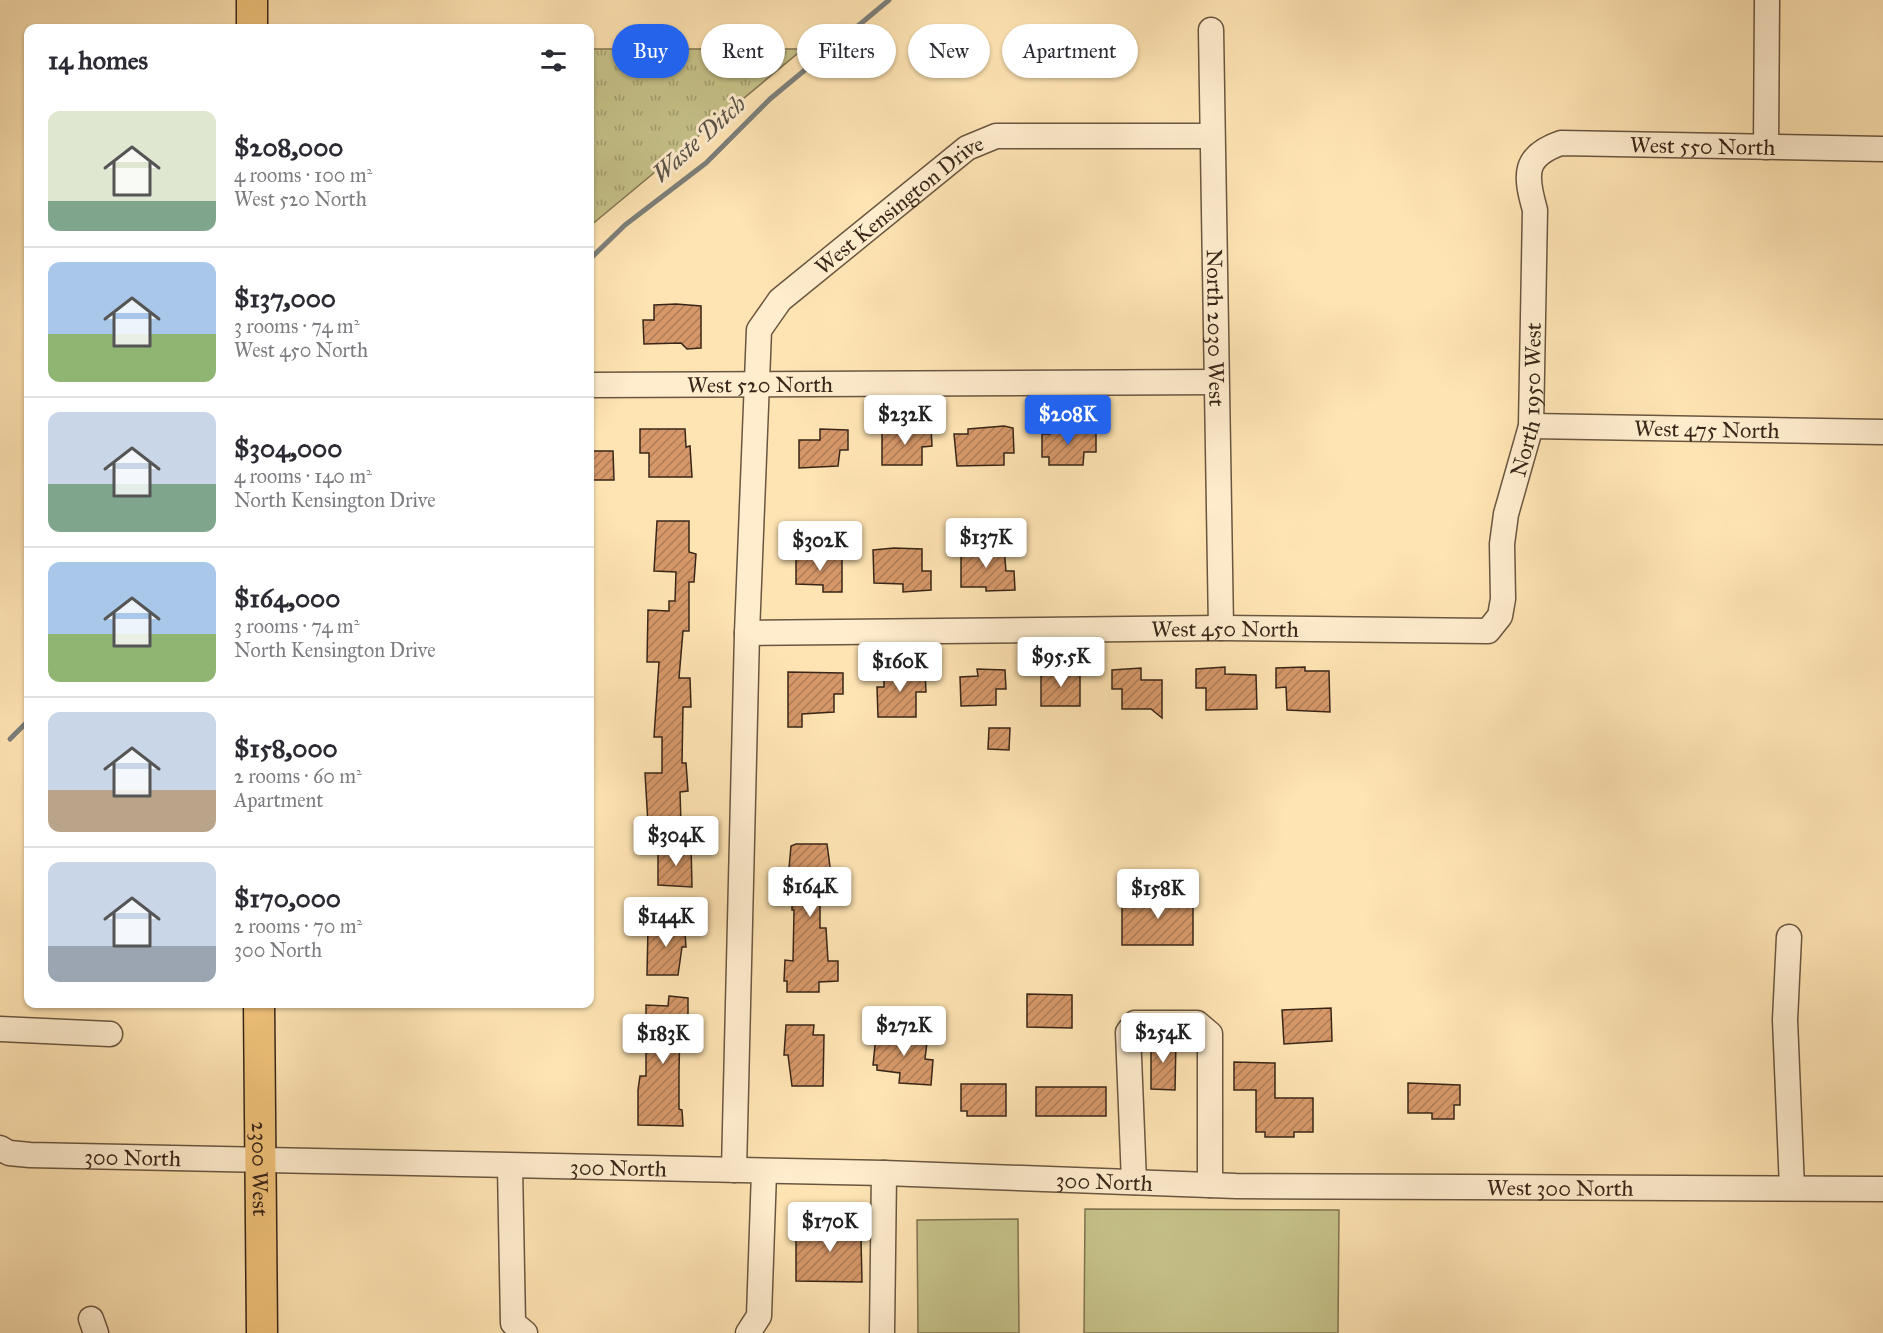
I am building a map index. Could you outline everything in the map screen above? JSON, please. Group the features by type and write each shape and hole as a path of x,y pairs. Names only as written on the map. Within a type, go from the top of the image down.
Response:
{"main road":[{"path":"252,0 252,24"},
{"name":"2300 West","path":"259,1008 262,1333"}],"street":[{"path":"1766,147 1767,0"},
{"name":"North 2030 West","path":"1211,30 1221,628"},
{"name":"West Kensington Drive","path":"755,386 759,330 780,300 966,148 996,136 1211,136"},
{"name":"West 550 North","path":"1530,164 1544,149 1561,143 1883,148"},
{"name":"North 1950 West","path":"1488,631 1500,616 1503,599 1502,544 1506,514 1531,426 1535,210 1528,185 1530,164"},
{"name":"West 520 North","path":"594,385 1216,382"},
{"path":"734,1170 755,386"},
{"name":"West 475 North","path":"1531,426 1883,432"},
{"name":"West 450 North","path":"747,633 1221,628 1488,631"},
{"path":"1789,937 1785,1020 1792,1188"},
{"path":"1134,1182 1128,1032 1135,1023 1197,1023 1210,1034 1210,1185"},
{"path":"0,1029 110,1034"},
{"name":"300 North","path":"0,1148 9,1153 30,1155 510,1167 884,1173 1236,1186"},
{"path":"510,1167 513,1323 525,1333"},
{"path":"748,1333 759,1316 764,1172"},
{"path":"882,1333 884,1173"},
{"name":"West 300 North","path":"1236,1186 1883,1189"}],"green space":[{"path":"594,49 612,49 612,78 689,78 689,49 701,49 701,78 768,78 594,223"},
{"path":"785,49 797,49 797,54 785,64"},
{"path":"1085,1209 1339,1210 1338,1333 1084,1333"},
{"path":"1018,1219 1019,1333 918,1333 917,1220"}],"building":[{"path":"654,305 701,306 701,348 687,349 681,343 644,344 643,320 654,320"},
{"path":"1004,426 1013,428 1014,453 1004,453 1004,465 957,466 954,434 968,434 968,429"},
{"path":"903,427 931,428 932,446 922,447 922,465 882,465 882,433 903,432"},
{"path":"640,429 685,429 686,447 690,446 692,477 649,477 649,453 640,453"},
{"path":"820,429 848,430 848,450 840,450 838,466 799,468 799,440 820,440"},
{"path":"1050,430 1096,430 1096,452 1084,452 1083,465 1049,465 1049,457 1042,457 1042,434 1050,434"},
{"path":"594,451 613,451 614,480 594,480"},
{"path":"657,521 689,521 689,552 696,554 694,582 689,582 689,631 683,631 679,678 690,678 691,707 683,707 682,763 686,763 688,791 680,792 681,823 648,824 645,773 662,773 662,737 654,737 659,662 647,662 648,610 669,611 669,601 675,601 676,572 654,571"},
{"path":"961,546 1004,548 1006,571 1014,571 1015,590 986,591 986,587 961,587"},
{"path":"922,549 922,571 931,571 931,590 903,592 903,584 874,583 873,550"},
{"path":"796,554 842,556 842,592 823,592 823,585 796,584"},
{"path":"1225,667 1225,674 1256,675 1257,709 1206,710 1206,688 1196,688 1196,669"},
{"path":"1305,667 1305,671 1329,671 1330,712 1287,710 1286,687 1276,688 1276,668"},
{"path":"884,668 925,671 926,692 916,692 916,717 878,717 877,687 884,687"},
{"path":"1061,668 1080,668 1080,706 1041,706 1041,674 1061,673"},
{"path":"1141,668 1141,680 1162,680 1162,718 1151,709 1122,709 1122,689 1112,689 1112,670"},
{"path":"977,669 1005,670 1006,689 996,689 996,705 961,706 960,677 978,676"},
{"path":"788,672 843,673 843,694 834,694 834,712 802,714 802,727 788,727"},
{"path":"989,728 1010,728 1009,750 988,749"},
{"path":"672,844 691,844 692,887 658,885 658,852 671,852"},
{"path":"827,844 831,874 841,874 841,889 831,889 831,898 820,898 820,928 826,928 828,961 838,961 838,981 819,982 819,992 787,992 787,981 784,981 785,960 793,961 794,910 792,910 792,900 789,900 788,879 791,846"},
{"path":"1122,895 1193,895 1193,945 1122,945"},
{"path":"665,919 684,919 686,947 682,947 678,975 647,975 648,928 665,928"},
{"path":"1027,994 1072,995 1072,1028 1027,1027"},
{"path":"669,996 688,998 688,1026 680,1026 679,1109 682,1110 683,1126 638,1125 640,1076 646,1076 646,1005 668,1006"},
{"path":"1331,1008 1332,1041 1284,1044 1282,1010"},
{"path":"786,1025 814,1025 813,1035 824,1035 823,1086 792,1086 788,1055 784,1055"},
{"path":"888,1029 903,1030 927,1042 925,1059 933,1060 931,1085 899,1083 900,1073 877,1070 877,1065 873,1065 876,1036 887,1038"},
{"path":"1151,1039 1176,1040 1175,1090 1151,1089"},
{"path":"1234,1062 1275,1063 1275,1098 1313,1098 1313,1132 1294,1132 1294,1137 1265,1137 1265,1132 1256,1132 1256,1090 1234,1090"},
{"path":"1408,1083 1460,1085 1460,1105 1454,1105 1454,1119 1432,1119 1432,1113 1408,1113"},
{"path":"961,1084 1006,1084 1006,1116 967,1116 967,1111 961,1111"},
{"path":"1036,1087 1106,1087 1106,1116 1036,1116"},
{"path":"813,1218 853,1219 854,1238 861,1238 862,1282 796,1281 796,1238 813,1238"}],"waterway":[{"name":"Waste Ditch","path":"594,255 625,225 706,163 770,99 889,0"},
{"name":"Waste Ditch","path":"10,739 24,725"}]}
